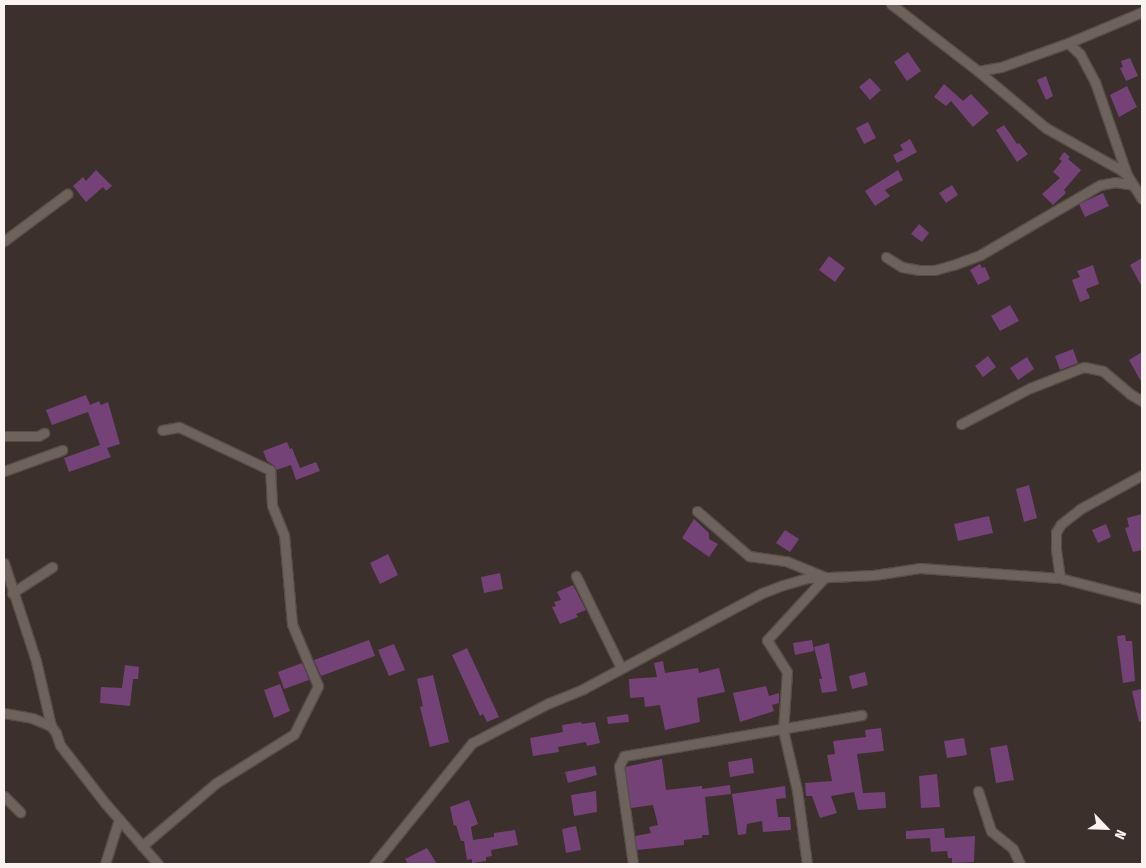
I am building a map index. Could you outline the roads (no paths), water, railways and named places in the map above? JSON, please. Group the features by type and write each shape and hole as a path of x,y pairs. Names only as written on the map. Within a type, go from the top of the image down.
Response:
{"street":[{"path":"891,4 978,71 1046,128 1127,175"},
{"path":"978,71 1001,67 1068,43 1142,12"},
{"path":"1068,43 1080,54 1096,82 1127,175 1142,199"},
{"path":"886,257 902,267 919,270 935,270 953,265 995,247 1100,186 1115,182 1133,185"},
{"path":"4,241 67,194"},
{"path":"961,424 1030,388 1084,367 1103,371 1130,394 1142,401"},
{"path":"142,846 216,783 294,734 318,686 292,624 284,535 272,505 270,470 179,427 162,430"},
{"path":"4,436 38,436 44,433"},
{"path":"4,471 62,450"},
{"path":"1060,578 1056,532 1061,524 1080,509 1142,475"},
{"path":"697,511 749,556 786,561 825,577"},
{"path":"4,563 12,593 36,661 51,726 66,754 118,819 158,864"},
{"path":"12,593 52,568"},
{"path":"374,864 472,743 762,593 808,578 891,573 920,568 1060,578 1142,599"},
{"path":"576,576 620,668"},
{"path":"807,864 797,790 783,730 787,672 767,640 825,577"},
{"path":"4,713 32,718 51,726"},
{"path":"632,864 619,766 624,756 861,715"},
{"path":"978,791 991,831 1013,849 1020,864"},
{"path":"4,796 20,812"},
{"path":"105,864 118,819"}]}
